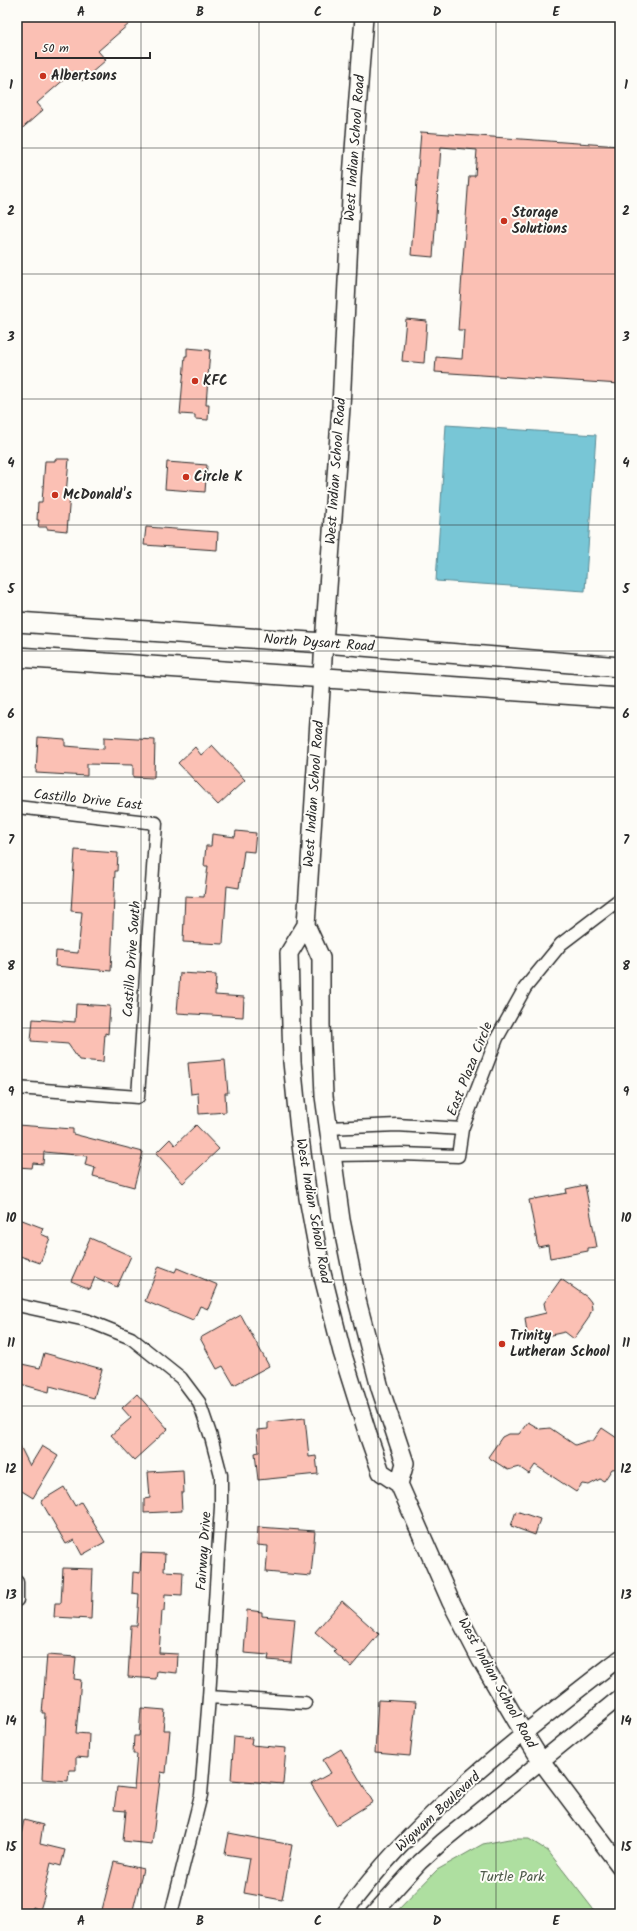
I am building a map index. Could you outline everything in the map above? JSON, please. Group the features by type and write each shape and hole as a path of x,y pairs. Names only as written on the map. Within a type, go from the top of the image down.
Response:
{"main road":[{"name":"West Indian School Road","path":"364,17 352,177 341,407 306,925 289,953 292,1062 308,1198 322,1273 342,1352 356,1400 381,1472 400,1484 451,1602 481,1660 524,1733 542,1762 620,1866"},
{"name":"North Dysart Road","path":"17,622 324,643 620,667"},
{"path":"17,657 620,698"},
{"name":"West Indian School Road","path":"306,925 321,958 324,1096 341,1220 358,1304 380,1388 405,1463 400,1484"}],"street":[{"name":"Castillo Drive East","path":"17,807 156,823"},
{"name":"Castillo Drive South","path":"17,1088 138,1097 156,823"},
{"name":"East Plaza Circle","path":"331,1155 401,1154 458,1156 462,1129 497,1038 525,988 561,944 620,899"},
{"name":"East Plaza Circle","path":"328,1128 397,1125 462,1129"},
{"name":"Fairway Drive","path":"17,1305 86,1320 131,1338 182,1378 199,1402 211,1437 221,1476 222,1508 201,1795 171,1914"},
{"path":"17,1582 17,1600"},
{"name":"Wigwam Boulevard","path":"344,1914 360,1893 414,1831 524,1733 620,1658"},
{"path":"209,1697 305,1703"},
{"name":"Wigwam Boulevard","path":"375,1911 443,1841 620,1697"},
{"path":"360,1893 375,1911"}],"green space":[{"name":"Turtle Park","path":"509,1839 529,1839 548,1851 597,1914 394,1914 437,1870 483,1844"}],"water":[{"path":"446,425 596,435 585,591 436,581"}],"building":[{"name":"Albertsons","path":"17,17 137,17 98,51 106,60 82,81 74,71 37,103 43,110 17,133"},
{"name":"Storage Solutions","path":"421,132 620,146 620,384 435,372 436,357 462,359 464,330 458,330 469,176 475,176 477,150 441,147 433,257 411,255"},
{"path":"406,319 427,321 424,363 402,361"},
{"name":"KFC","path":"187,348 210,350 206,405 209,405 208,420 195,419 195,415 180,414"},
{"name":"McDonald's","path":"55,459 69,459 66,495 70,495 67,531 47,529 47,527 38,527 38,502 42,502 45,461 55,461"},
{"name":"Circle K","path":"167,462 207,465 205,492 165,489"},
{"path":"146,527 218,532 217,550 144,545"},
{"path":"38,737 65,739 65,746 104,749 104,737 155,740 154,778 133,777 133,765 87,764 87,776 36,773"},
{"path":"212,745 245,780 218,805 178,763 195,747 201,755"},
{"path":"236,831 256,833 254,852 244,851 239,888 227,886 223,944 183,942 185,896 204,897 208,866 204,866 206,846 211,846 212,834 235,837"},
{"path":"75,850 118,853 117,871 115,871 111,971 55,966 56,951 78,953 82,912 71,911"},
{"path":"180,973 216,975 215,995 244,997 243,1017 177,1013"},
{"path":"76,1004 110,1006 108,1034 105,1033 103,1062 79,1060 68,1044 31,1041 33,1019 75,1022"},
{"path":"225,1060 228,1093 225,1093 226,1112 199,1114 198,1093 191,1094 188,1063"},
{"path":"17,1125 73,1129 73,1134 143,1152 134,1187 93,1176 95,1168 85,1165 87,1156 44,1152 43,1164 33,1163 32,1168 17,1167"},
{"path":"196,1125 219,1149 183,1183 156,1153 170,1139 175,1145"},
{"path":"585,1185 597,1247 588,1248 588,1251 550,1258 548,1245 538,1247 529,1200 567,1193 566,1189"},
{"path":"17,1218 43,1228 41,1234 50,1238 40,1263 17,1255"},
{"path":"90,1238 131,1256 117,1287 95,1277 90,1289 71,1281"},
{"path":"159,1266 175,1272 177,1268 218,1285 208,1309 200,1306 193,1321 145,1301"},
{"path":"561,1279 587,1297 591,1302 592,1309 588,1319 574,1339 565,1332 528,1340 525,1318 546,1313 544,1303"},
{"path":"241,1315 269,1366 234,1385 223,1366 217,1369 200,1338"},
{"path":"44,1353 102,1369 94,1398 50,1386 49,1392 17,1383 17,1363 40,1368"},
{"path":"137,1394 168,1429 134,1460 111,1435 131,1418 122,1408"},
{"path":"305,1418 309,1457 316,1456 318,1474 258,1480 255,1453 259,1452 257,1430 268,1429 268,1422"},
{"path":"528,1422 540,1429 550,1428 575,1445 587,1441 593,1441 602,1428 620,1440 620,1468 612,1469 604,1481 600,1479 589,1485 582,1484 576,1492 535,1465 529,1474 519,1467 508,1470 488,1457 502,1437 508,1434 519,1434"},
{"path":"17,1440 30,1466 42,1446 58,1456 33,1498 17,1488"},
{"path":"183,1470 184,1493 181,1493 182,1511 144,1513 144,1499 150,1498 148,1472"},
{"path":"64,1487 75,1506 81,1502 105,1542 82,1555 74,1540 66,1544 41,1501"},
{"path":"516,1511 540,1519 535,1535 511,1526"},
{"path":"258,1527 315,1531 311,1576 266,1572 268,1546 257,1545"},
{"path":"141,1553 165,1554 164,1571 183,1572 182,1595 165,1594 164,1611 162,1611 159,1653 178,1654 177,1673 157,1671 156,1679 128,1677 131,1626 137,1626 139,1594 132,1593 133,1572 140,1573"},
{"path":"63,1568 93,1569 91,1619 54,1617 55,1603 61,1603"},
{"path":"342,1601 379,1634 351,1667 334,1652 336,1650 315,1632"},
{"path":"247,1610 262,1612 262,1616 295,1619 291,1662 268,1660 269,1655 244,1653"},
{"path":"47,1655 76,1657 74,1679 81,1680 76,1733 89,1734 88,1758 76,1757 76,1770 69,1770 68,1781 42,1779 45,1713 42,1713"},
{"path":"378,1700 416,1702 410,1756 375,1753"},
{"path":"141,1708 165,1710 163,1730 170,1730 166,1773 161,1772 152,1844 123,1841 126,1811 114,1810 117,1787 134,1789 137,1754 133,1754 134,1736 139,1736"},
{"path":"234,1736 252,1738 251,1745 286,1748 283,1784 231,1780"},
{"path":"341,1749 373,1802 336,1825 311,1784 331,1773 323,1760"},
{"path":"24,1820 43,1825 40,1844 65,1850 61,1866 51,1863 45,1894 40,1910 33,1907 30,1914 17,1914 17,1854"},
{"path":"229,1833 292,1845 282,1900 244,1893 250,1858 225,1854"},
{"path":"114,1862 143,1869 132,1914 101,1914"}],"place":[{"name":"Albertsons","path":"43,76"},
{"name":"Storage Solutions","path":"504,221"},
{"name":"KFC","path":"195,381"},
{"name":"Circle K","path":"186,477"},
{"name":"McDonald's","path":"55,495"},
{"name":"Trinity Lutheran School","path":"502,1344"}]}
